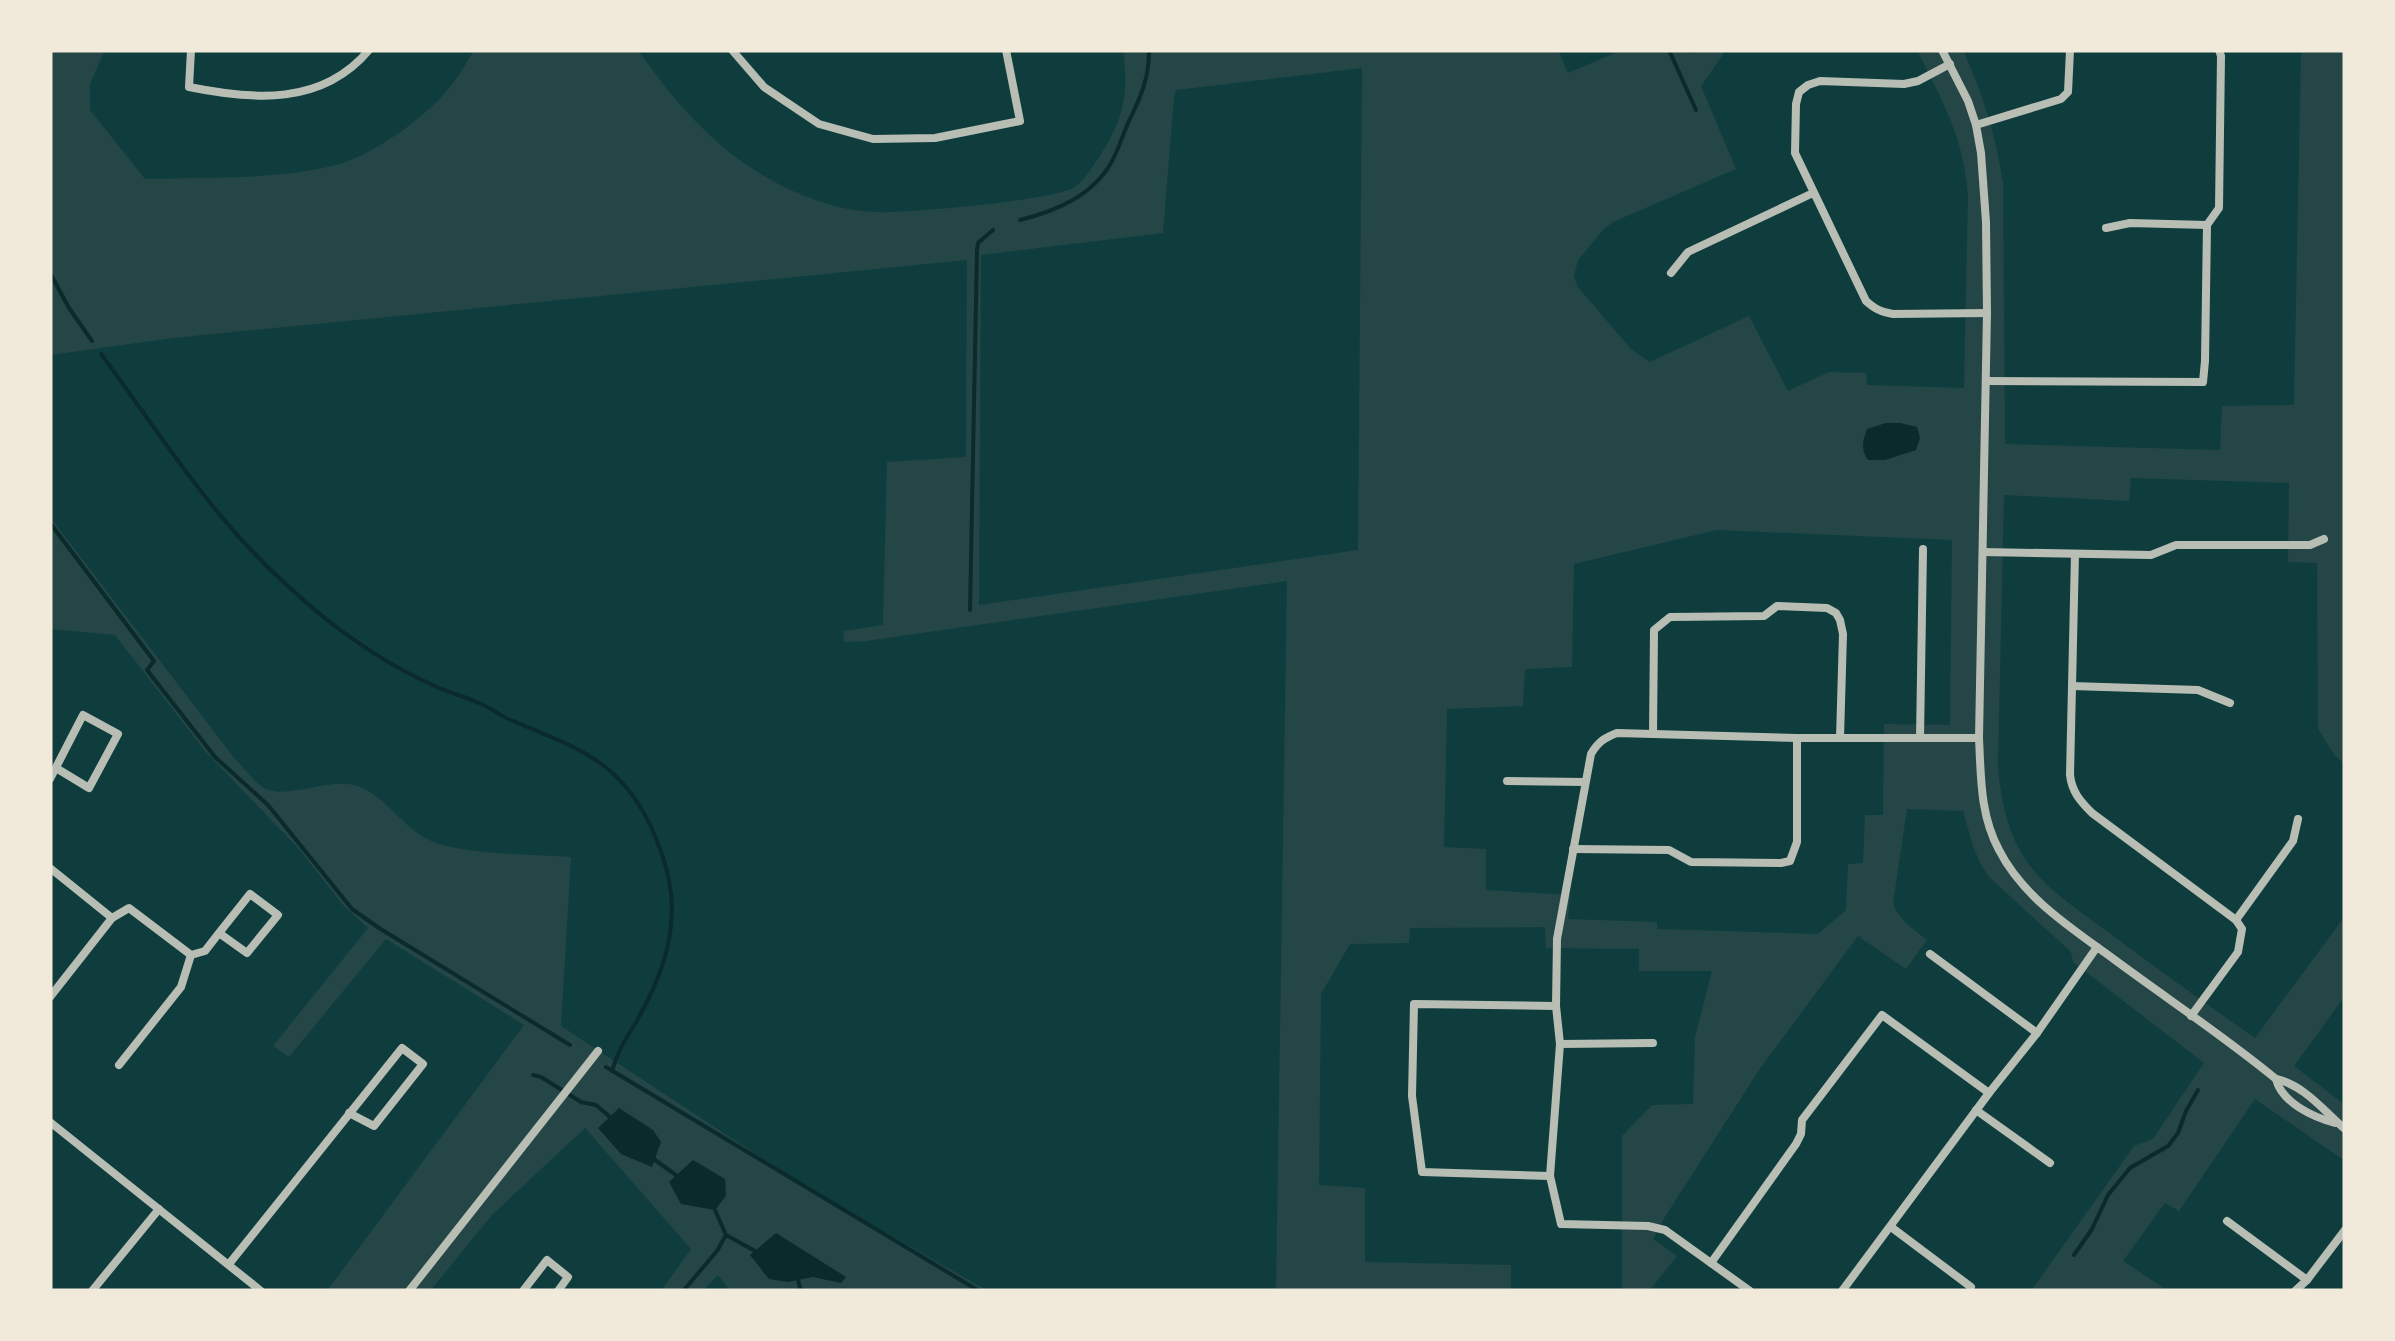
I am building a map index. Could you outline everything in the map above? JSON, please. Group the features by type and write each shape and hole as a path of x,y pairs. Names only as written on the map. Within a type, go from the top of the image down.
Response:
{"street":[{"path":"191,50 189,87 270,97 325,85 369,50"},
{"path":"732,50 764,87 819,124 873,139 935,138 1020,121 1006,50"},
{"path":"1942,50 1976,125 1982,154 1987,313 1979,738 1982,800 1992,834 2034,897 2098,948 2343,1124"},
{"path":"1976,125 2060,99 2068,92 2070,50"},
{"path":"1986,380 2203,382 2206,225 2219,208 2219,50"},
{"path":"1950,64 1904,84 1820,81 1808,85 1799,92 1796,104 1795,153 1866,300 1873,307 1893,314 1987,313"},
{"path":"1671,274 1688,252 1813,193"},
{"path":"2106,228 2130,223 2206,225"},
{"path":"1983,552 2150,555 2176,545 2310,545 2324,539"},
{"path":"1920,738 1924,549"},
{"path":"2075,554 2072,788 2092,813 2236,920 2242,929 2238,952 2191,1016"},
{"path":"1654,734 1654,630 1670,617 1764,616 1778,606 1827,608 1836,612 1840,620 1840,738"},
{"path":"2072,686 2198,690 2230,703"},
{"path":"50,779 83,715 118,734 89,788 56,768"},
{"path":"1750,1291 1665,1230 1560,1224 1550,1176 1560,1044 1557,939 1591,754 1605,737 1617,733 1979,738"},
{"path":"1573,849 1669,850 1690,862 1790,861 1797,842 1797,738"},
{"path":"1506,781 1584,782"},
{"path":"2236,920 2293,841 2298,819"},
{"path":"50,868 112,918"},
{"path":"192,955 205,951 219,933 250,894 278,915 247,953 219,933"},
{"path":"50,997 112,918 129,908 192,955"},
{"path":"1842,1291 2098,948"},
{"path":"1930,954 2037,1033"},
{"path":"119,1065 181,987 192,955"},
{"path":"1550,1176 1422,1172 1412,1096 1414,1004 1556,1006"},
{"path":"1711,1263 1796,1144 1802,1120 1882,1015 1989,1092"},
{"path":"1560,1044 1652,1043"},
{"path":"229,1264 349,1113 402,1048 423,1064 374,1126 349,1113"},
{"path":"409,1291 598,1050"},
{"path":"1976,1110 2050,1163"},
{"path":"50,1122 261,1291"},
{"path":"92,1291 159,1209"},
{"path":"2227,1221 2307,1280"},
{"path":"1891,1226 1971,1288"},
{"path":"2295,1291 2345,1230"},
{"path":"523,1291 547,1260 568,1277 558,1291"}],"shaded area":[{"path":"50,50 105,50 90,84 90,110 145,179 266,175 314,170 350,160 379,146 422,115 452,84 474,50 638,50 687,113 746,165 822,202 852,210 889,212 1011,201 1075,187 1107,144 1119,118 1125,93 1123,50 1558,50 1568,73 1622,50 1726,50 1701,86 1736,169 1613,222 1578,260 1574,276 1577,286 1632,350 1650,362 1749,316 1788,391 1829,372 1866,373 1867,385 1964,388 1968,194 1950,119 1917,50 1963,50 1988,115 2003,183 2005,444 2220,450 2222,406 2294,405 2301,50 2345,50 2345,764 2318,729 2317,563 2288,562 2289,483 2131,478 2129,501 2004,495 1998,764 2013,837 2042,880 2255,1038 2345,916 2345,996 2294,1066 2345,1105 2345,1161 2255,1099 2179,1211 2165,1203 2123,1261 2168,1291 2031,1291 2134,1146 2153,1139 2204,1063 2073,962 2071,952 1989,877 1973,846 1963,811 1907,809 1893,903 1903,919 1927,940 1906,969 1858,936 1759,1070 1663,1220 1653,1239 1677,1256 1649,1291 1622,1291 1622,1136 1652,1105 1693,1104 1695,1037 1712,971 1639,971 1639,949 1546,948 1545,927 1410,928 1409,943 1350,944 1321,994 1319,1185 1365,1188 1365,1262 1511,1265 1511,1291 1276,1291 1287,581 844,642 843,631 883,625 887,462 966,457 967,260 173,338 50,355","holes":["1362,68 1358,550 979,605 981,255 1163,233 1176,90","1717,530 1952,540 1950,725 1884,724 1883,815 1865,815 1863,863 1848,864 1846,910 1818,934 1657,929 1657,922 1568,919 1570,895 1486,890 1486,849 1444,847 1447,709 1523,706 1525,669 1572,667 1574,564"]},
{"path":"1886,423 1917,427 1920,438 1916,450 1885,460 1868,460 1863,448 1867,429"},
{"path":"50,517 235,759 262,787 284,792 348,784 370,792 418,833 441,844 476,851 571,857 561,1026 806,1187 988,1291 730,1291 718,1275 703,1291 661,1291 691,1249 585,1128 492,1215 430,1291 327,1291 524,1025 386,939 289,1057 273,1046 368,928 205,751 115,635 50,629"},
{"path":"619,1108 653,1130 661,1142 652,1167 621,1154 598,1128"},
{"path":"693,1160 725,1179 726,1196 715,1210 681,1204 669,1182"},
{"path":"776,1233 846,1277 841,1283 813,1277 788,1282 769,1279 750,1255"}],"waterway":[{"path":"1669,50 1696,110"},
{"path":"1690,51 1695,50"},
{"path":"1020,220 1072,201 1103,175 1141,95 1149,52"},
{"path":"970,610 977,250 978,243 993,230"},
{"path":"50,273 92,341"},
{"path":"101,354 233,530 315,610 358,643 405,671 595,759 628,789 661,850 671,894 671,929 658,978 612,1071"},
{"path":"50,523 154,661 147,670 215,757 268,805 352,909 570,1045"},
{"path":"606,1067 979,1291"},
{"path":"533,1075 581,1102 596,1105 610,1117"},
{"path":"2074,1255 2108,1195 2130,1168 2168,1146 2178,1133 2198,1090"},
{"path":"655,1160 676,1175"},
{"path":"683,1291 726,1235 715,1210"},
{"path":"726,1235 755,1251"},
{"path":"798,1280 801,1291"}]}
